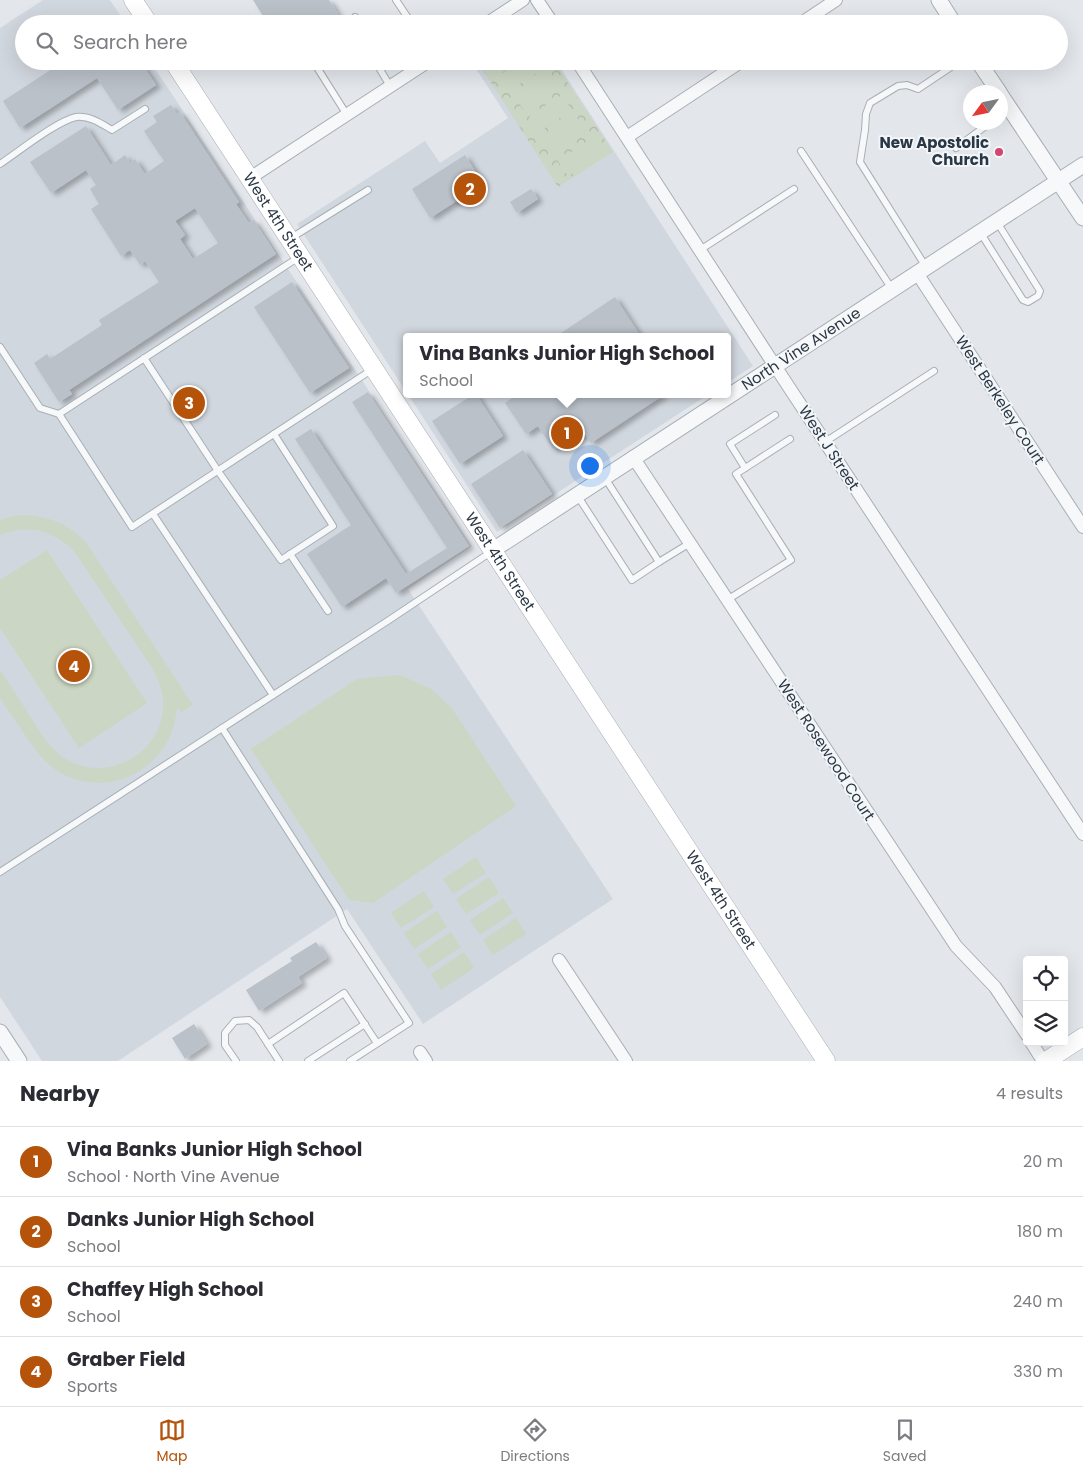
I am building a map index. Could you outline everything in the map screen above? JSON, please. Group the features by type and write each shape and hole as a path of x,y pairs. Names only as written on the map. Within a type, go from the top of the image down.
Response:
{"main road":[{"path":"133,0 143,15"},
{"name":"West 4th Street","path":"181,70 826,1061"},
{"path":"1045,1061 1083,1037"}],"street":[{"path":"500,15 523,0"},
{"path":"537,0 547,15"},
{"path":"814,15 836,0"},
{"path":"939,0 948,15"},
{"path":"250,178 415,70"},
{"name":"West J Street","path":"583,70 1083,834"},
{"path":"627,137 728,70"},
{"path":"984,70 994,85"},
{"path":"1008,116 1058,180 1083,218"},
{"name":"North Vine Avenue","path":"731,394 1083,165"},
{"name":"West Berkeley Court","path":"922,270 1083,526"},
{"name":"North Vine Avenue","path":"493,550 725,398"},
{"name":"West Rosewood Court","path":"633,457 956,946 995,987 1023,1029"},
{"path":"559,960 626,1061"},
{"path":"2,1040 19,1061"},
{"path":"1034,1046 1045,1061"}],"lane":[{"path":"396,0 406,15"},
{"path":"318,70 346,115"},
{"path":"380,70 390,86"},
{"path":"922,270 860,162 866,114 870,103 898,86 907,85 918,89 946,70"},
{"path":"0,164 61,123 78,117 95,120 112,130 145,109"},
{"path":"956,148 980,130"},
{"path":"801,151 892,289"},
{"path":"700,250 794,189"},
{"path":"290,238 368,190"},
{"path":"980,232 1023,300 1028,302 1038,296 1040,290 997,221"},
{"path":"59,414 301,256"},
{"path":"0,348 40,408 59,414 132,527 374,368"},
{"path":"144,358 218,471 281,560 334,526 274,434"},
{"path":"825,442 934,371"},
{"path":"745,468 730,444 775,415"},
{"path":"727,600 791,560 736,474 790,439"},
{"path":"604,477 659,562"},
{"path":"577,495 632,580 690,543"},
{"path":"153,514 273,696"},
{"path":"0,872 273,696 493,550"},
{"path":"290,554 328,611"},
{"path":"222,728 338,909 345,926 409,1023 350,1061"},
{"path":"268,1044 344,993 377,1043"},
{"path":"236,1061 226,1045 225,1033 235,1021 248,1020 257,1027 279,1061"},
{"path":"308,1061 365,1024"}],"shaded area":[{"path":"43,0 110,0 120,15 20,15"},
{"path":"15,18 15,70 156,70 472,546 408,589 613,899 423,1024 347,909 118,1061 42,1061 0,997 0,28"},
{"path":"477,70 562,70 753,366 731,380 731,333 403,333 403,387 297,224 425,141 440,163 508,118"},
{"path":"411,398 703,398 497,532"}],"green space":[{"path":"483,70 560,70 613,152 558,187"},
{"path":"507,70 542,70 511,89 501,74"},
{"path":"548,74 558,89 524,111 514,95"},
{"path":"562,95 572,110 539,132 529,116"},
{"path":"576,116 586,132 552,154 542,138"},
{"path":"591,139 601,155 568,176 558,161"},
{"path":"18,515 37,516 63,524 85,541 193,705 181,712 177,708 172,731 166,744 157,757 132,775 103,783 73,779 59,772 38,753 0,697 0,670 41,733 60,755 83,766 100,768 117,765 133,758 146,747 156,733 162,716 163,698 153,669 74,551 57,538 40,531 21,530 0,535 0,520"},
{"path":"47,550 147,703 79,748 0,628 0,580"},
{"path":"400,675 431,689 451,707 516,806 373,903 349,900 251,749 357,679"},
{"path":"476,857 486,873 453,894 443,879"},
{"path":"489,877 499,893 466,914 456,899"},
{"path":"424,891 434,907 401,928 391,913"},
{"path":"503,898 513,913 480,935 470,920"},
{"path":"437,911 447,927 414,949 404,933"},
{"path":"516,918 526,934 493,955 483,940"},
{"path":"451,932 461,947 428,969 418,954"},
{"path":"464,952 474,968 441,990 431,974"}],"building":[{"path":"253,0 329,0 338,14 336,15 262,15"},
{"path":"50,70 146,70 156,85 118,110 97,78 20,128 3,101"},
{"path":"171,105 177,114 180,112 239,202 236,204 249,223 254,220 276,254 69,390 72,394 59,402 34,363 47,354 50,359 102,325 99,320 159,282 145,261 140,265 130,250 121,256 91,209 99,204 90,189 96,185 86,170 51,193 30,162 86,126 111,165 125,155 130,163 135,159 145,174 164,161 144,131 157,122 153,116","holes":["195,208 218,243 193,259 180,239 185,235 175,221"]},
{"path":"465,155 483,184 430,218 412,189"},
{"path":"531,189 538,199 517,213 510,202"},
{"path":"292,282 349,368 310,393 254,307"},
{"path":"615,297 638,333 561,333"},
{"path":"368,392 469,546 396,593 386,578 342,607 307,554 351,525 295,439 311,429 406,574 447,548 352,402"},
{"path":"468,398 479,398 503,436 460,464 432,421"},
{"path":"512,398 659,398 591,443 585,434 574,441 571,437 553,449 538,426 526,434 505,403"},
{"path":"523,450 552,494 500,528 471,484"},
{"path":"316,942 327,958 298,977 302,983 259,1011 246,990 292,961 290,958"},
{"path":"194,1024 207,1044 185,1059 172,1038"}],"place":[{"name":"New Apostolic Church","path":"999,152"},
{"name":"Danks Junior High School","path":"470,189"},
{"name":"Chaffey High School","path":"189,403"},
{"name":"Vina Banks Junior High School","path":"567,433"},
{"name":"Graber Field","path":"74,666"}]}
